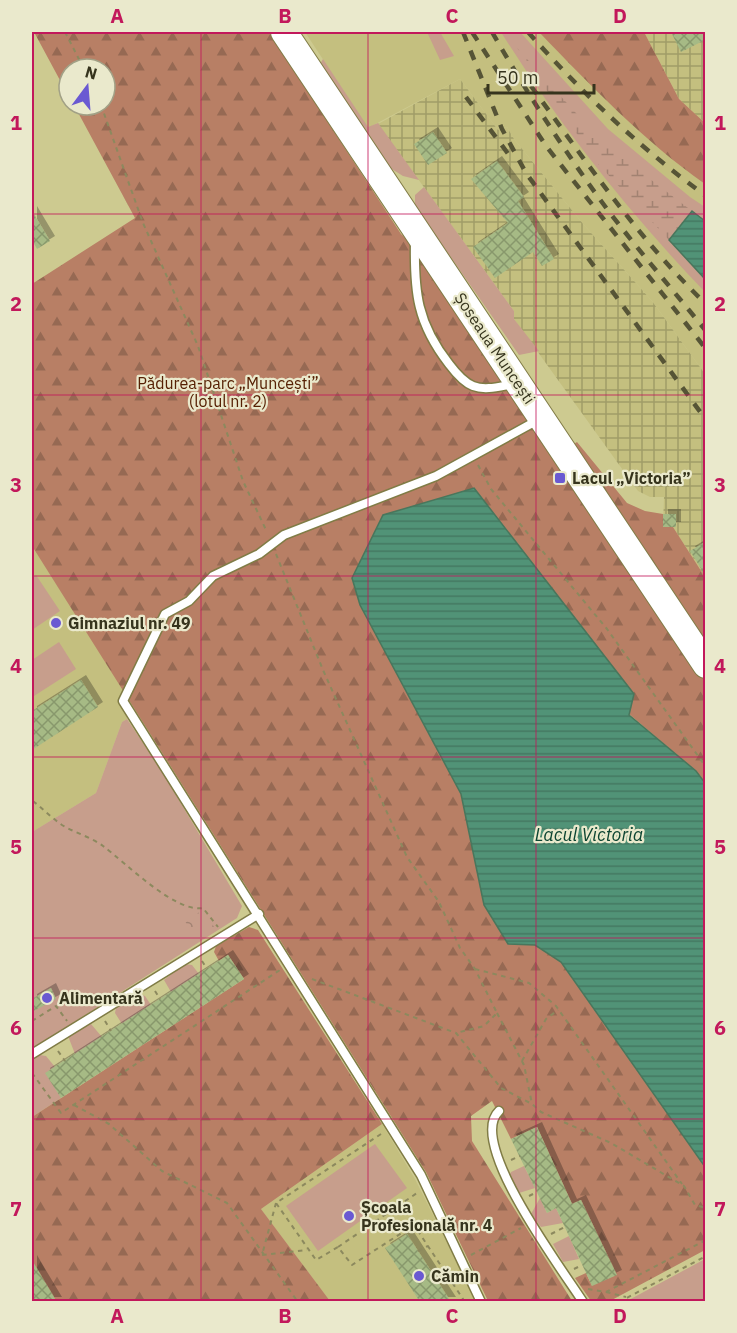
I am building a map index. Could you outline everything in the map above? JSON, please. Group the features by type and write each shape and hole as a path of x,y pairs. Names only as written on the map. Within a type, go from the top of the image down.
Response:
{"main road":[{"name":"Șoseaua Muncești","path":"284,32 705,665"}],"lane":[{"path":"416,229 414,284 417,301 436,347 458,376 470,385 485,389 519,384"},
{"path":"480,1302 421,1174 260,914 123,701 165,614 189,601 213,576 259,554 285,535 436,476 541,418"},
{"path":"32,1054 260,914"},
{"path":"499,1111 492,1117 490,1128 494,1148 507,1182 583,1302"}],"path":[{"path":"65,32 78,57"},
{"path":"105,117 143,223 198,346 243,481 272,543 323,670 407,857 439,902 460,948 475,969 522,1061 532,1104"},
{"path":"474,457 491,489 607,628 705,767"},
{"path":"33,801 62,825 102,845 131,870 171,897 194,910 203,908 224,935"},
{"path":"32,1072 61,1113 290,964 316,981 456,1033 501,1088 532,1104 540,1112 611,1143 684,1186"},
{"path":"475,969 529,982 559,1010 684,1186 695,1205 705,1208"},
{"path":"32,1021 56,1006 72,1029"},
{"path":"522,1061 546,1019 559,1010"},
{"path":"456,1033 484,1026 497,1013"},
{"path":"74,1105 109,1124 162,1171 227,1203 262,1255 298,1302"},
{"path":"262,1255 276,1203 340,1158 391,1127"},
{"path":"381,1134 387,1143"},
{"path":"276,1203 316,1260 417,1193 413,1186"},
{"path":"460,1261 532,1222"},
{"path":"338,1246 352,1265 414,1225 465,1302"},
{"path":"542,1238 565,1227"},
{"path":"606,1292 705,1239"},
{"path":"418,1251 428,1246"},
{"path":"262,1255 308,1250"},
{"path":"619,1302 705,1256"},
{"path":"573,1287 627,1297"}],"shaded area":[{"path":"305,32 644,32 679,99 705,123 705,374 652,301 584,225 514,139 507,127 498,130 460,79 368,128"},
{"path":"644,32 705,32 705,123 679,99"},
{"path":"460,79 498,130 507,127 514,139 584,225 652,301 705,374 705,577 673,527 663,527 664,497 650,497 638,491 514,319 514,311 378,124"},
{"name":"Gimnaziul nr. 49","path":"32,546 131,700 127,719 122,722 96,793 32,832"},
{"name":"Școala Profesională nr. 4","path":"382,1124 415,1179 476,1301 330,1301 261,1209"}],"green space":[{"name":"Pădurea-parc „Muncești” (lotul nr. 2)","path":"34,32 269,32 401,234 424,255 705,681 705,783 696,771 629,714 360,605 461,794 484,905 508,944 535,945 561,962 705,1167 705,1250 610,1301 591,1301 575,1278 586,1273 592,1286 581,1200 572,1204 537,1127 511,1139 492,1101 471,1116 472,1141 572,1301 488,1301 426,1172 32,546 32,284 135,218 80,117 117,117 117,57 57,57 57,75"},
{"path":"427,32 440,32 454,56 440,60"},
{"path":"501,32 520,32 608,129 705,207 705,292 649,231 596,167 523,67"},
{"path":"539,32 644,32 679,99 705,123 705,184 639,131"},
{"path":"517,48 604,144 692,211 669,240 598,164"},
{"path":"323,59 368,127 378,123 419,180 403,176 387,166 319,66"},
{"path":"424,187 514,311 514,319 539,351 519,355 415,206 415,195"},
{"path":"577,442 627,503 645,511 663,514 663,527 673,527 705,577 705,643 571,446"},
{"path":"36,575 60,611 32,630 32,578"},
{"path":"59,642 76,669 34,696 32,660"},
{"path":"127,719 161,770 242,906 237,918 32,1049 32,832 96,793 122,722"},
{"path":"203,910 214,927 195,938 185,921"},
{"path":"249,927 258,930 382,1124 261,1209 330,1301 32,1302 32,1117 244,979 228,955 219,961 214,952 216,946"},
{"path":"184,964 192,965 199,974 171,992 164,980"},
{"path":"137,993 145,996 151,1005 122,1024 115,1013 116,1008"},
{"path":"91,1024 102,1037 75,1054 68,1036"},
{"path":"40,1055 46,1056 55,1067 61,1098 32,1117 32,1060"},
{"path":"375,1144 407,1188 318,1251 286,1206"},
{"path":"524,1166 535,1188 519,1193 509,1176 511,1172"},
{"path":"540,1198 547,1213 556,1208 563,1223 541,1227 531,1214"},
{"path":"569,1236 579,1259 563,1262 553,1244"},
{"path":"705,1259 705,1301 627,1301"}],"water":[{"path":"692,211 705,221 705,279 669,240"},
{"name":"Lacul Victoria","path":"474,488 634,694 629,715 696,771 705,783 705,1167 561,962 535,945 508,944 484,905 461,794 360,605 352,578 383,515"}],"building":[{"path":"671,32 705,32 705,40 681,52"},
{"path":"433,132 447,153 428,165 414,144"},
{"path":"497,161 524,197 518,201 554,259 542,266 533,252 495,278 473,247 508,223 471,179"},
{"path":"32,211 50,241 37,249 32,240"},
{"path":"663,514 676,514 676,527 663,527"},
{"path":"705,542 705,575 690,551"},
{"path":"81,680 98,707 32,750 32,711"},
{"path":"228,955 244,979 61,1098 45,1073"},
{"path":"51,988 56,999 32,1012 32,999"},
{"path":"537,1127 572,1204 581,1200 617,1275 592,1286 556,1208 547,1213 511,1139"},
{"name":"Cămin","path":"407,1234 451,1302 420,1302 385,1248"},
{"path":"32,1260 42,1277 57,1302 32,1302"}],"railway":[{"path":"463,32 502,129 526,173 701,413"},
{"path":"472,32 546,146 706,349"},
{"path":"492,32 591,188 706,331"},
{"path":"528,32 612,118 658,159 706,196"},
{"path":"531,86 635,226 706,304"},
{"path":"466,97 509,155"}],"place":[{"name":"Lacul „Victoria”","path":"560,478"},
{"name":"Gimnaziul nr. 49","path":"56,623"},
{"name":"Alimentară","path":"47,998"},
{"name":"Școala Profesională nr. 4","path":"349,1216"},
{"name":"Cămin","path":"419,1276"}]}
